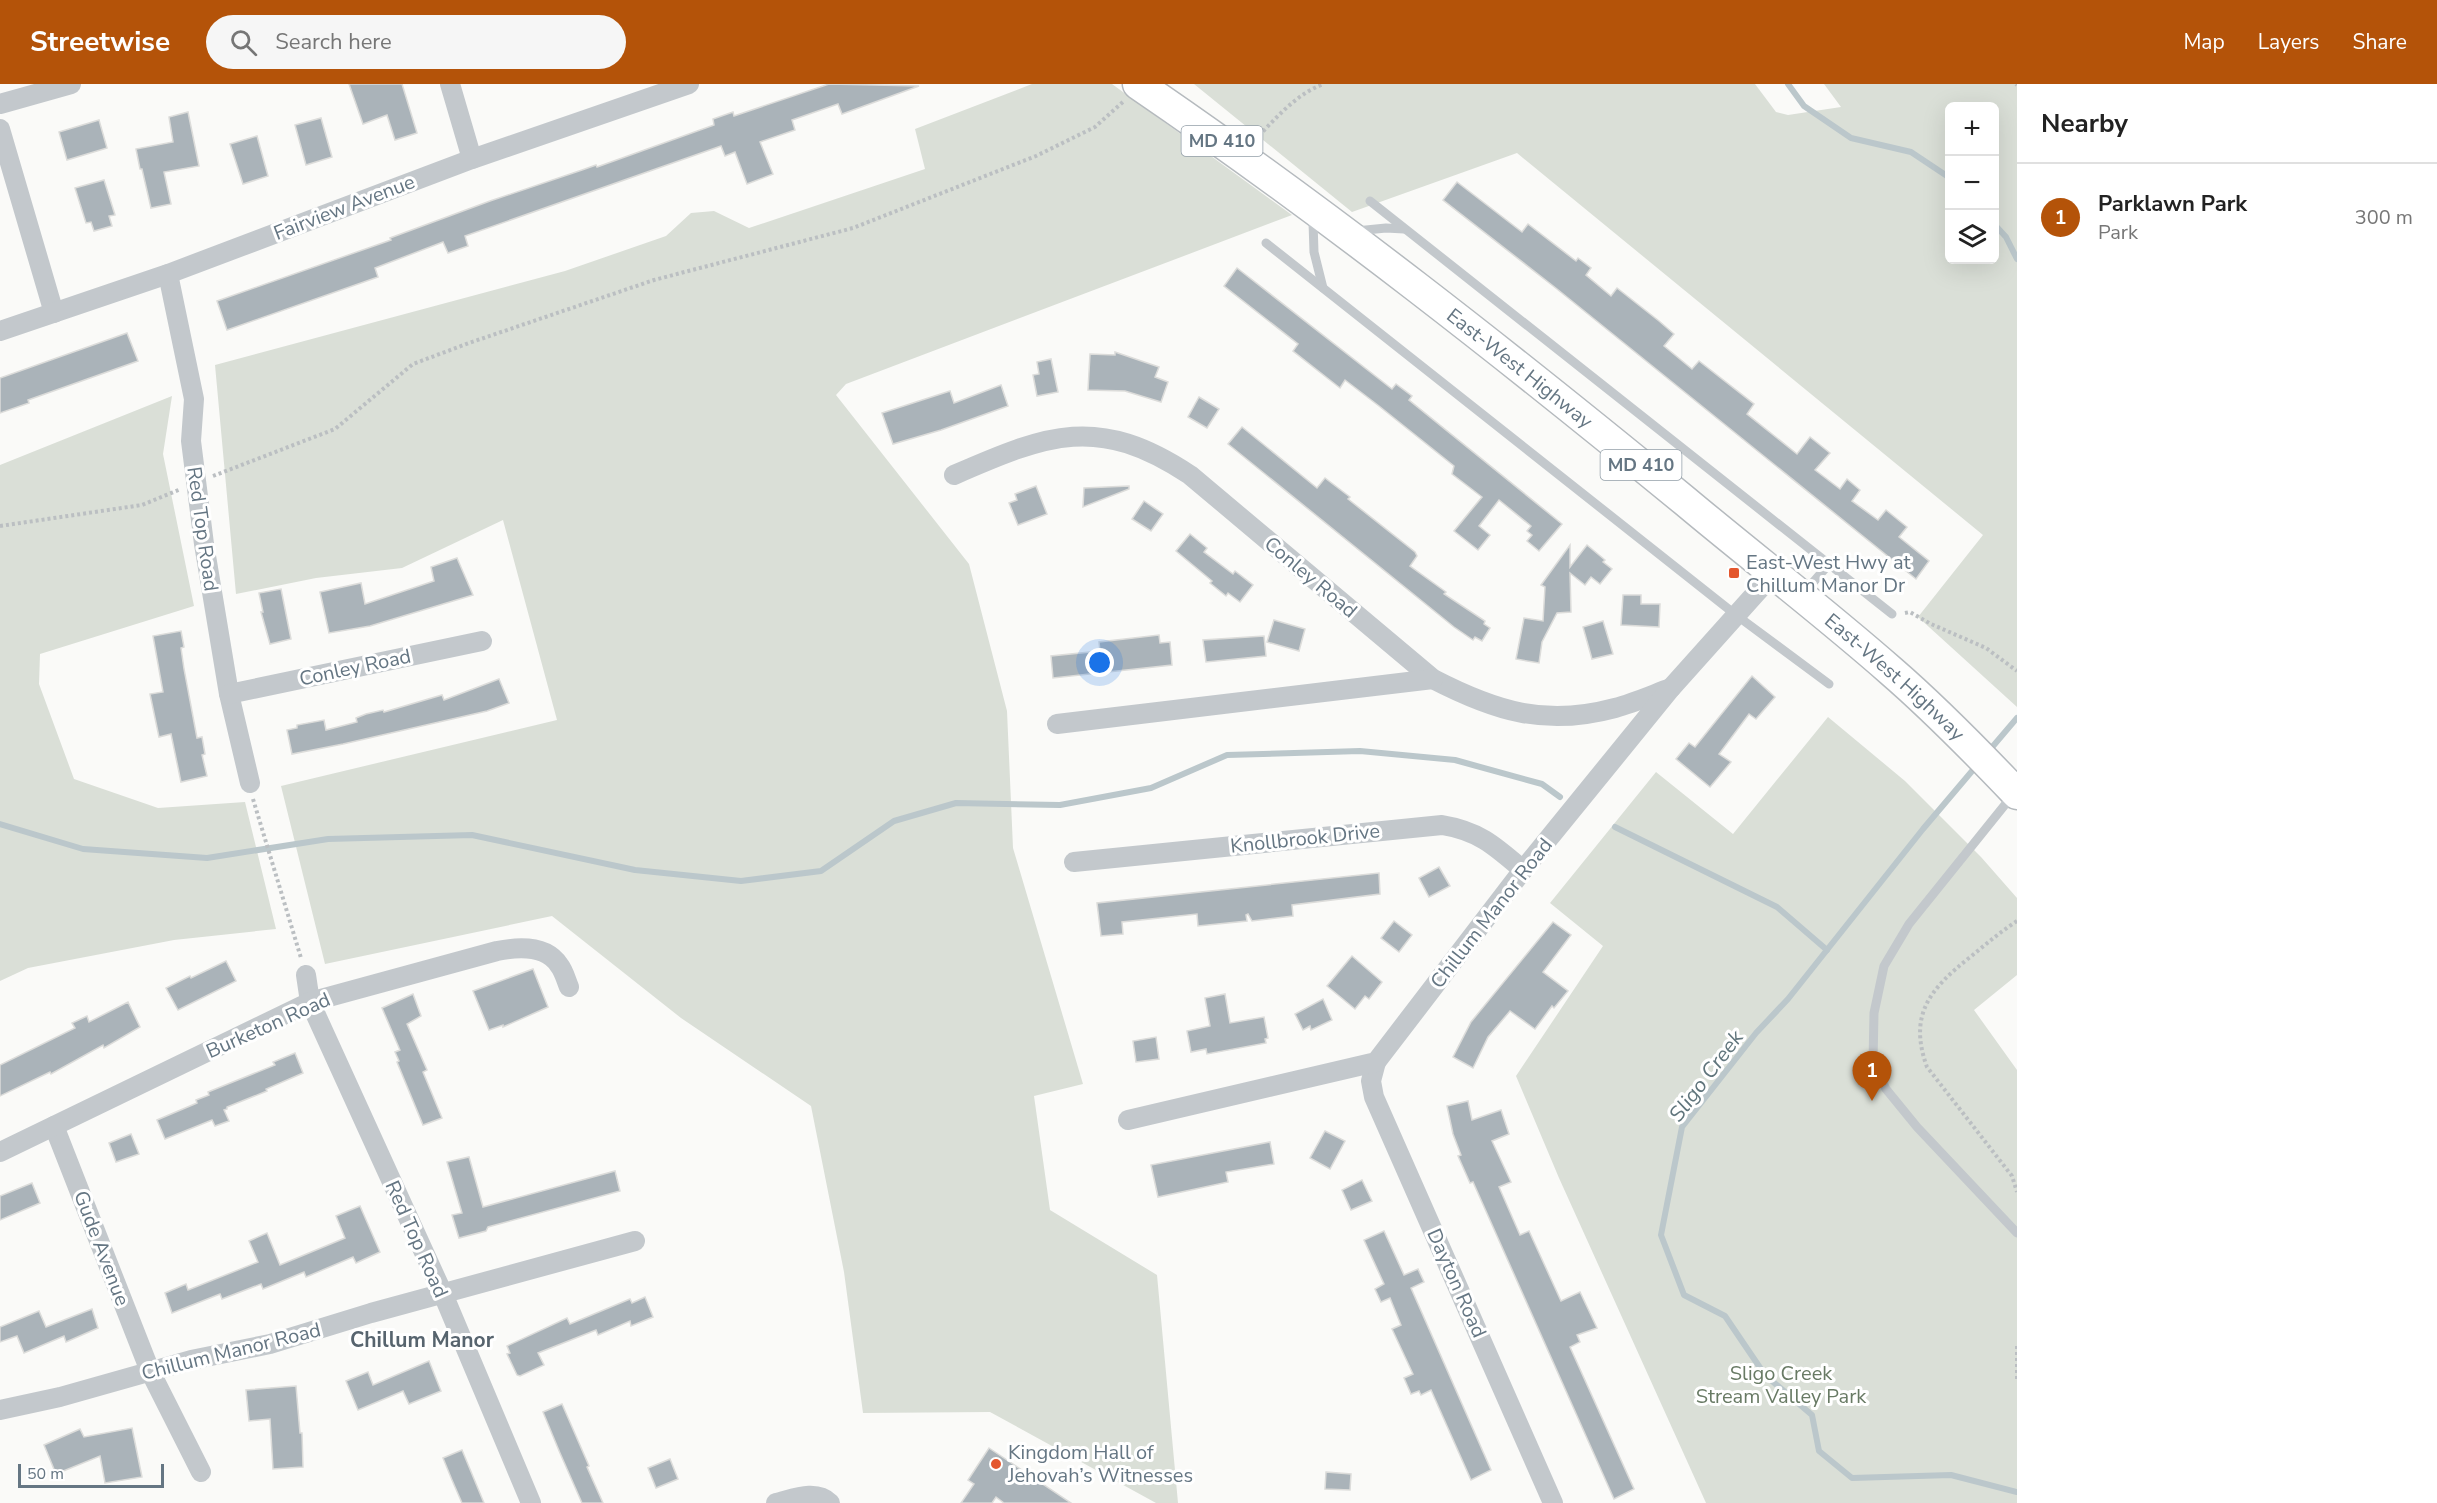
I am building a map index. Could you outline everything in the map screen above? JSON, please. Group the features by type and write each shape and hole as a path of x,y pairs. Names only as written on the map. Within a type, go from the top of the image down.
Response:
{"main road":[{"name":"East-West Highway","path":"1139,85 1240,155 1580,415 1891,670 2013,789"}],"street":[{"path":"0,104 71,84"},
{"path":"450,84 472,159"},
{"name":"Fairview Avenue","path":"0,331 168,274 472,159 689,84"},
{"path":"0,129 54,313"},
{"name":"Red Top Road","path":"168,274 194,399 191,441 194,472 229,694 250,783"},
{"name":"Conley Road","path":"954,475 1007,452 1047,439 1092,436 1112,439 1152,452 1190,475 1433,680 1492,706 1521,714 1549,717 1581,716 1616,708 1671,688"},
{"name":"Chillum Manor Road","path":"1376,1062 1523,870 1671,688 1774,573"},
{"name":"Conley Road","path":"229,694 482,641"},
{"path":"1057,724 1433,680"},
{"name":"Knollbrook Drive","path":"1074,862 1442,825 1471,831 1489,841 1523,870"},
{"name":"Burketon Road","path":"0,1152 310,1002 497,951 521,948 548,954 559,964 569,987"},
{"name":"Red Top Road","path":"306,975 310,1002 442,1294 531,1503"},
{"path":"1128,1120 1376,1062"},
{"name":"Dayton Road","path":"1376,1062 1371,1081 1374,1097 1553,1503"},
{"name":"Gude Avenue","path":"54,1126 150,1371 201,1472"},
{"name":"Chillum Manor Road","path":"0,1410 60,1397 191,1360 270,1344 371,1312 635,1241"},
{"path":"776,1503 805,1496 821,1496 830,1503"}],"lane":[{"path":"1370,201 1892,614"},
{"path":"1303,203 1313,222 1314,252 1323,288"},
{"path":"1342,232 1392,227 1409,231"},
{"path":"1266,243 1736,615 1829,684"},
{"path":"1802,596 1829,564"},
{"path":"2013,789 1915,915 1884,966 1874,1013 1873,1063 1886,1089 1917,1127 2017,1233"}],"path":[{"path":"1240,155 1280,114 1315,87 1324,84"},
{"path":"334,429 413,364 654,280 853,228 1036,156 1095,127 1139,85"},
{"path":"0,526 92,513"},
{"path":"1892,614 1910,612 1931,624 1986,648 2015,670"},
{"path":"255,806 306,975"},
{"path":"2017,921 1942,980 1926,1004 1920,1040 1928,1067 2012,1176 2017,1192"},
{"path":"2017,1346 2017,1382"}],"green space":[{"path":"1032,84 1112,84 1292,215 846,384 836,395 969,564 1007,711 1013,848 1083,1084 1034,1096 1050,1210 1157,1275 1178,1503 1156,1503 990,1412 863,1413 844,1272 811,1106 681,1018 552,916 325,964 281,786 557,720 503,520 402,568 316,578 236,594 215,365 565,271 666,236 691,213 714,211 749,228 925,169 915,129"},
{"path":"1194,84 1755,84 1776,112 1788,115 1841,107 1824,84 2017,84 2017,707 1918,617 1983,535 1517,153 1352,212"},
{"path":"172,396 163,454 194,606 40,654 39,684 74,779 158,808 245,802 276,929 174,940 28,968 0,981 0,465"},
{"name":"Sligo Creek Stream Valley Park","path":"1828,717 1905,781 1981,857 2017,898 2017,975 1974,1010 2017,1070 2017,1503 1706,1503 1559,1178 1516,1076 1603,946 1550,903 1656,772 1733,834"}],"building":[{"path":"349,84 402,84 417,133 395,140 387,115 363,124"},
{"path":"829,84 919,86 842,114 838,104 792,120 795,130 760,142 773,174 747,184 735,152 725,156 721,146 465,236 468,246 448,253 443,242 375,268 378,277 227,330 217,301 391,240 390,238 490,201 596,165 597,167 714,125 713,119 733,112 734,116"},
{"path":"188,112 199,166 164,172 171,204 151,208 136,149 173,142 169,117"},
{"path":"321,118 332,157 306,165 295,125"},
{"path":"99,120 107,148 67,160 59,132"},
{"path":"257,136 268,176 243,184 230,144"},
{"path":"104,180 115,215 109,216 112,226 94,231 91,222 86,223 75,188"},
{"path":"1457,182 1522,232 1528,224 1576,261 1578,258 1591,268 1586,275 1611,296 1617,288 1659,321 1674,334 1664,346 1692,369 1699,361 1754,404 1747,414 1797,454 1810,437 1830,453 1815,470 1840,489 1847,479 1860,490 1852,501 1878,520 1886,510 1907,527 1899,537 1929,561 1916,579 1557,289 1443,200"},
{"path":"1237,268 1392,389 1396,384 1412,396 1409,400 1562,524 1539,551 1527,541 1532,535 1527,531 1531,526 1499,500 1479,526 1490,535 1478,550 1454,531 1482,497 1452,474 1454,466 1379,406 1345,380 1340,388 1293,351 1298,344 1224,286"},
{"path":"127,333 138,361 28,400 29,403 0,413 0,378"},
{"path":"1115,352 1159,367 1155,377 1168,382 1161,402 1125,391 1088,390 1090,354 1115,355"},
{"path":"1051,359 1058,392 1037,396 1033,375 1039,374 1037,362"},
{"path":"1001,385 1008,406 893,444 882,413 950,391 954,403"},
{"path":"1199,397 1219,409 1207,428 1188,417"},
{"path":"1242,427 1317,488 1325,478 1415,552 1417,556 1410,566 1446,592 1444,594 1485,621 1484,624 1490,628 1482,641 1475,637 1473,640 1454,627 1228,444"},
{"path":"1036,486 1047,514 1018,525 1009,503 1017,500 1015,494"},
{"path":"1129,486 1129,489 1083,507 1084,488"},
{"path":"1144,501 1163,514 1151,531 1132,519"},
{"path":"1190,534 1207,548 1204,552 1233,574 1235,571 1253,585 1240,602 1228,593 1226,596 1176,551"},
{"path":"1570,545 1570,567 1587,545 1612,569 1600,584 1591,577 1585,585 1570,573 1571,612 1557,613 1542,642 1539,663 1516,659 1524,618 1543,621 1545,587 1541,585"},
{"path":"457,558 473,595 370,626 329,633 320,592 361,583 365,604 434,581 431,567"},
{"path":"281,589 291,639 270,644 261,612 263,612 259,593"},
{"path":"1623,595 1641,595 1641,604 1660,604 1659,627 1621,625"},
{"path":"1274,620 1305,629 1299,651 1267,642"},
{"path":"1603,621 1613,654 1592,659 1583,627"},
{"path":"181,631 184,669 197,738 202,737 205,754 202,755 207,776 181,782 171,734 159,737 150,694 163,692 153,636"},
{"path":"1159,635 1160,643 1170,642 1172,665 1053,678 1051,656 1100,651 1099,642"},
{"path":"1264,636 1266,656 1206,662 1203,640"},
{"path":"1752,676 1775,697 1756,719 1749,714 1719,754 1731,762 1710,787 1676,759 1689,743 1695,747"},
{"path":"499,679 509,703 487,711 292,754 287,730 297,728 297,725 324,720 326,730 357,722 356,718 366,714 383,710 384,712 442,695 444,700"},
{"path":"1439,867 1450,886 1429,897 1419,878"},
{"path":"1379,873 1380,894 1292,905 1293,916 1252,921 1248,914 1246,915 1247,921 1198,926 1197,914 1122,922 1123,934 1101,936 1097,903"},
{"path":"1394,921 1412,935 1399,952 1381,938"},
{"path":"1553,922 1571,935 1543,972 1568,991 1554,1008 1552,1006 1535,1029 1510,1011 1488,1037 1473,1068 1453,1057 1471,1022"},
{"path":"1352,956 1382,982 1369,999 1365,996 1355,1009 1327,986"},
{"path":"226,961 236,981 178,1010 166,988"},
{"path":"533,969 548,1007 503,1027 503,1025 489,1030 473,991"},
{"path":"413,994 421,1016 407,1024 427,1070 423,1072 442,1118 423,1125 397,1062 399,1061 395,1052 400,1050 382,1008"},
{"path":"1225,994 1230,1023 1264,1017 1268,1038 1265,1039 1266,1043 1207,1054 1206,1049 1191,1052 1187,1031 1210,1026 1205,998"},
{"path":"1323,999 1332,1020 1311,1030 1310,1026 1303,1030 1295,1014"},
{"path":"128,1002 140,1027 104,1048 103,1045 51,1074 50,1072 0,1096 0,1065 75,1028 72,1023 87,1016 89,1022"},
{"path":"1156,1037 1159,1059 1136,1062 1133,1041"},
{"path":"295,1053 303,1073 227,1107 224,1110 229,1121 215,1126 212,1120 165,1139 157,1120 197,1103 196,1100 209,1095 208,1092 275,1065 273,1062"},
{"path":"1468,1101 1472,1120 1501,1110 1509,1134 1492,1141 1511,1182 1499,1187 1520,1235 1529,1231 1561,1301 1580,1292 1597,1328 1577,1335 1580,1342 1570,1347 1634,1489 1614,1499 1473,1182 1470,1183 1458,1156 1461,1155 1453,1134 1447,1106"},
{"path":"1325,1131 1345,1141 1330,1169 1310,1158"},
{"path":"131,1134 139,1154 116,1162 109,1143"},
{"path":"1270,1142 1274,1164 1226,1172 1228,1182 1158,1197 1151,1165"},
{"path":"469,1157 483,1207 615,1171 620,1191 488,1227 486,1231 459,1238 452,1215 462,1213 447,1162"},
{"path":"1362,1180 1372,1201 1351,1210 1342,1190"},
{"path":"32,1183 40,1203 0,1220 0,1196"},
{"path":"360,1206 380,1252 356,1263 353,1257 306,1277 304,1272 263,1289 261,1284 222,1299 220,1294 172,1313 165,1293 186,1284 188,1290 258,1262 249,1241 267,1233 280,1265 345,1238 336,1216"},
{"path":"1384,1231 1404,1275 1418,1269 1424,1282 1411,1288 1491,1470 1471,1480 1431,1390 1421,1395 1419,1391 1411,1394 1404,1378 1413,1374 1392,1329 1401,1325 1390,1298 1381,1302 1375,1289 1384,1284 1364,1240"},
{"path":"645,1297 653,1317 631,1326 630,1321 598,1335 596,1330 538,1353 544,1365 520,1376 517,1375 507,1354 510,1353 507,1346 567,1318 570,1324 630,1299 632,1303"},
{"path":"92,1309 98,1328 66,1342 64,1336 24,1353 17,1336 0,1342 0,1327 39,1311 46,1327"},
{"path":"429,1361 441,1391 409,1404 403,1391 358,1410 346,1381 368,1372 373,1385"},
{"path":"296,1386 300,1433 302,1433 303,1467 273,1469 270,1419 249,1421 246,1390"},
{"path":"562,1404 603,1503 582,1503 543,1412"},
{"path":"132,1428 142,1477 105,1483 100,1456 56,1474 44,1445 80,1429 84,1437"},
{"name":"Kingdom Hall of Jehovah’s Witnesses","path":"989,1448 1071,1503 1004,1503 996,1497 992,1503 961,1503 974,1484 968,1480"},
{"path":"462,1450 484,1503 462,1503 452,1480 443,1458"},
{"path":"670,1459 678,1479 656,1488 648,1468"},
{"path":"1326,1472 1351,1474 1350,1490 1325,1489"}],"waterway":[{"name":"Sligo Creek","path":"1788,84 1804,106 1851,138 1911,152 1945,175"},
{"name":"Sligo Creek","path":"1999,229 2006,237 2017,259"},
{"name":"Sligo Creek","path":"1988,752 2017,718"},
{"path":"0,824 83,849 207,858 328,839 472,835 635,870 741,881 821,871 894,821 956,803 1060,805 1151,788 1227,755 1360,751 1455,760 1542,784 1560,797"},
{"name":"Sligo Creek","path":"1978,764 1923,829 1788,999 1756,1033 1682,1127 1661,1235 1684,1295 1725,1316 1765,1375 1812,1415 1819,1451 1852,1478 1951,1475 2017,1492"},
{"path":"1615,827 1777,907 1827,950"}],"place":[{"name":"East-West Hwy at Chillum Manor Dr","path":"1734,573"},
{"name":"Parklawn Park","path":"1872,1101"},
{"name":"Kingdom Hall of Jehovah’s Witnesses","path":"996,1464"}],"district":[{"name":"Chillum Manor","path":"422,1340"}]}
